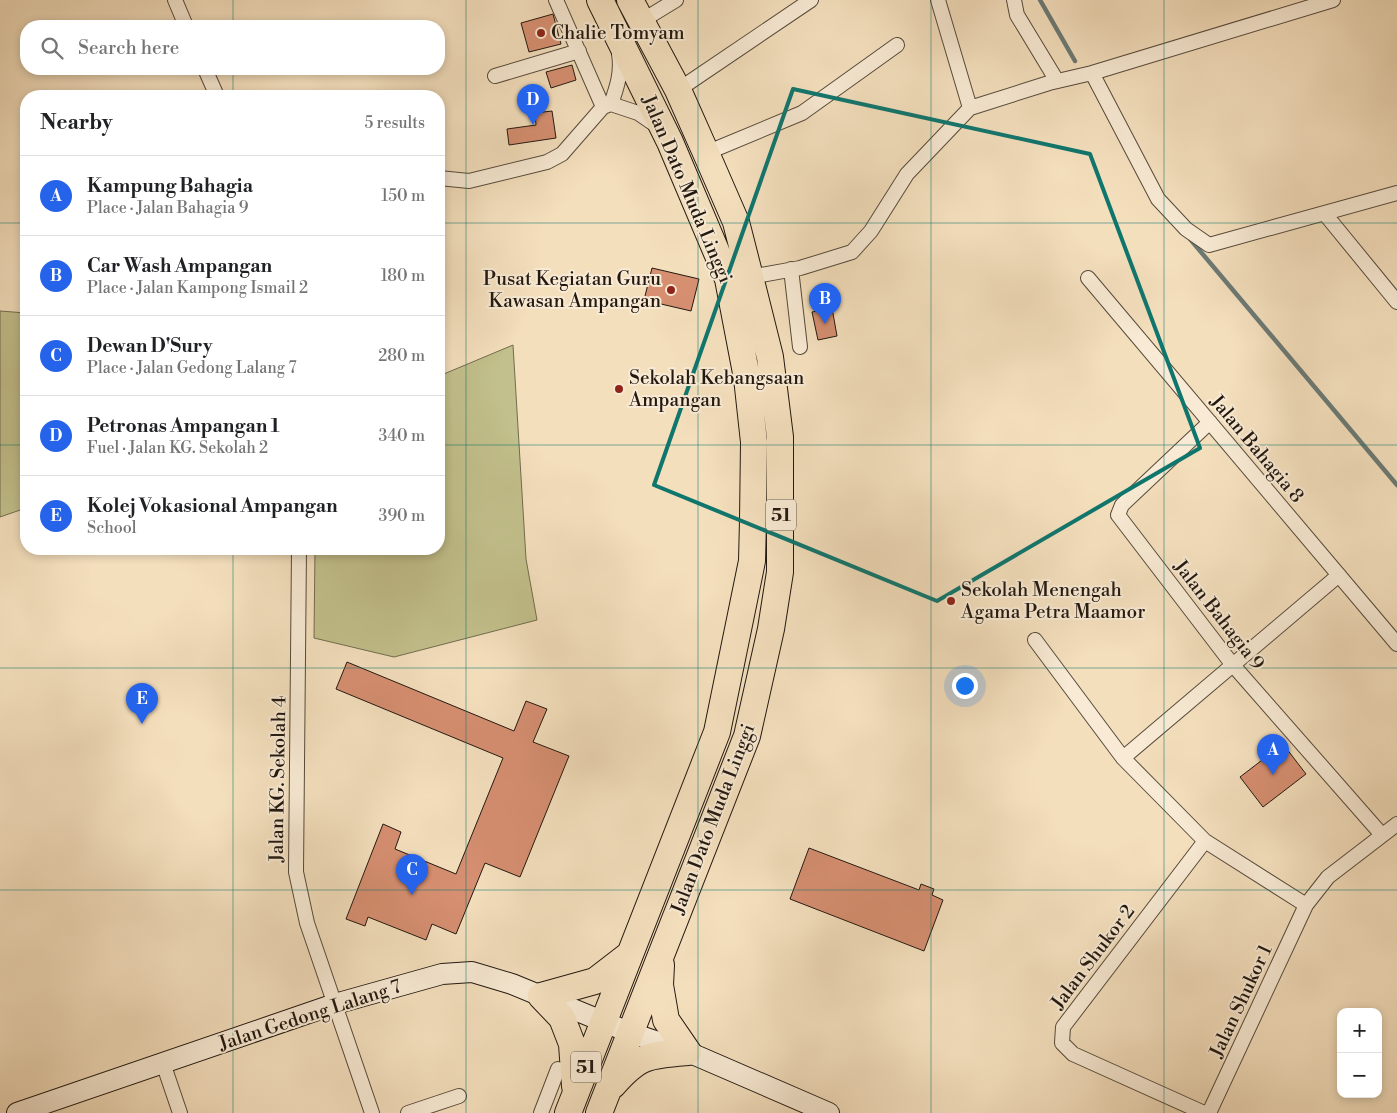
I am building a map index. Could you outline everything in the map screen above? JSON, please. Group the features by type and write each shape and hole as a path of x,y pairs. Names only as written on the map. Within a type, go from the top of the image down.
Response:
{"highway":[{"name":"Jalan Dato Muda Linggi","path":"600,0 670,142 728,280 738,327 754,442 752,561 717,732 604,1021"},
{"name":"Jalan Dato Muda Linggi","path":"631,1032 747,736 772,629 780,572 780,437 770,357 736,222 678,90 635,11"},
{"path":"572,1104 572,1044 562,1018 541,996 595,980 631,954"},
{"path":"603,1102 630,1065 655,1055 688,1052 666,1020 660,985 661,954"},
{"name":"51","path":"572,1104 604,1021"},
{"name":"51","path":"603,1102 631,1032"}],"street":[{"path":"174,0 183,20"},
{"path":"556,0 578,51 607,106 638,113 653,121 670,142"},
{"path":"635,11 676,0"},
{"path":"678,90 811,0"},
{"path":"938,0 970,108"},
{"path":"1014,0 1017,15 1057,81"},
{"path":"750,277 844,256 861,244 883,214 907,174 970,108 1333,0"},
{"path":"445,179 469,181 548,162 562,154 607,106 618,85 621,65 616,34"},
{"path":"706,154 802,113 897,45"},
{"path":"495,76 578,51"},
{"path":"1092,72 1158,199 1186,229 1209,245 1397,193"},
{"path":"208,75 214,90"},
{"path":"1325,214 1397,302"},
{"path":"791,269 800,347"},
{"name":"Jalan Bahagia 8","path":"1088,278 1397,644"},
{"name":"Jalan Bahagia 9","path":"1210,422 1122,505 1118,515 1232,664 1382,835"},
{"name":"Jalan KG. Sekolah 4","path":"299,555 296,872 307,924 372,1113"},
{"path":"1123,758 1339,575"},
{"path":"1035,640 1123,758 1205,842 1306,905"},
{"name":"Jalan Shukor 1","path":"1209,1113 1306,905 1328,877 1397,824"},
{"name":"Jalan Shukor 2","path":"1204,1113 1073,1054 1062,1043 1063,1027 1205,842"},
{"name":"Jalan Gedong Lalang 7","path":"17,1113 335,1004 442,974 472,972 512,984 631,1032 688,1052 797,1106 830,1113"},
{"path":"163,1063 180,1113"},
{"path":"542,1113 558,1069"},
{"path":"408,1113 459,1096"}],"highlighted area":[{"path":"793,89 1090,154 1200,448 937,601 654,485"}],"shaded area":[{"path":"0,311 20,313 20,510 0,517"},
{"path":"513,345 526,559 537,620 394,657 314,638 315,555 445,555 445,373"}],"building":[{"name":"Chalie Tomyam","path":"553,14 561,44 529,52 521,23"},
{"path":"572,65 576,80 551,88 546,72"},
{"path":"552,111 556,138 509,145 507,129 536,125 535,113"},
{"name":"Pusat Kegiatan Guru Kawasan Ampangan","path":"652,268 699,279 691,311 644,300"},
{"path":"832,308 837,336 818,340 812,312"},
{"path":"347,662 514,731 526,701 547,709 533,742 569,756 520,877 485,863 456,934 432,924 426,940 368,917 365,926 346,919 383,824 401,832 395,849 456,874 503,758 336,689"},
{"path":"1283,744 1306,774 1263,807 1240,777"},
{"path":"809,848 919,890 921,884 934,889 932,895 943,900 924,951 790,899"}],"waterway":[{"path":"1040,0 1075,61"},
{"path":"1190,239 1397,485"}],"place":[{"name":"Chalie Tomyam","path":"541,33"},
{"name":"Petronas Ampangan 1","path":"533,125"},
{"name":"Pusat Kegiatan Guru Kawasan Ampangan","path":"671,290"},
{"name":"Car Wash Ampangan","path":"825,324"},
{"name":"Sekolah Kebangsaan Ampangan","path":"619,389"},
{"name":"Sekolah Menengah Agama Petra Maamor","path":"951,601"},
{"name":"Kolej Vokasional Ampangan","path":"142,724"},
{"name":"Kampung Bahagia","path":"1273,775"},
{"name":"Dewan D'Sury","path":"412,895"}]}
